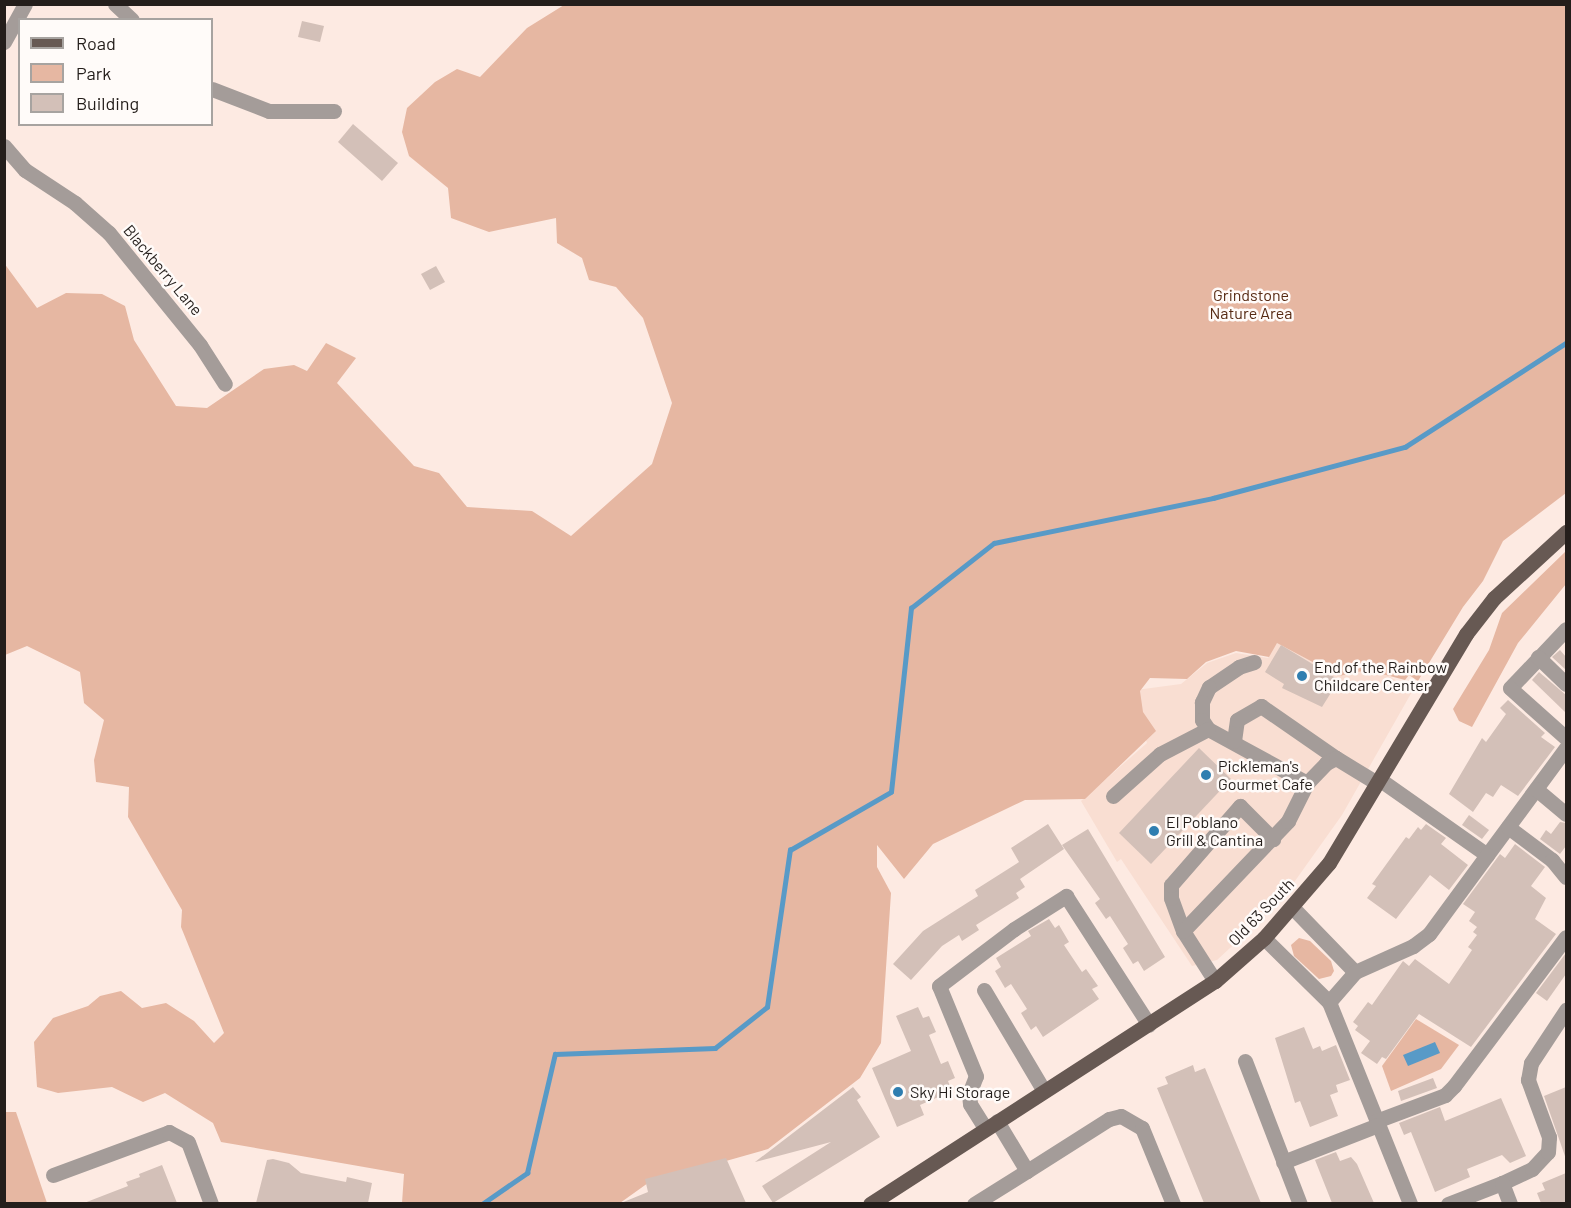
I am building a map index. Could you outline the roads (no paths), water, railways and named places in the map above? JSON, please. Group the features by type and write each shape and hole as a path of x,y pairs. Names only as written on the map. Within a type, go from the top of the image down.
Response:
{"main road":[{"name":"Old 63 South","path":"870,1203 1215,981 1264,938 1293,908 1329,863 1466,634 1494,598 1566,532"}],"street":[{"path":"4,42 25,4"},
{"path":"115,4 130,18"},
{"path":"213,89 269,111 334,111"},
{"name":"Blackberry Lane","path":"4,146 26,170 75,203 109,233 173,310 225,384"},
{"path":"1566,629 1510,688 1566,738"},
{"path":"1538,657 1566,684"},
{"path":"1254,662 1232,670 1209,687 1202,702 1202,720 1208,729 1234,741 1307,783"},
{"path":"1234,741 1237,720 1261,706 1336,758 1378,781 1487,855"},
{"path":"1113,796 1160,753 1208,729"},
{"path":"1329,1002 1355,972 1413,946 1429,934 1566,748"},
{"path":"1183,931 1273,839 1288,821 1307,783 1336,758"},
{"path":"1536,789 1566,814"},
{"path":"1215,981 1183,931 1171,898 1171,885 1240,806 1273,839"},
{"path":"1508,827 1552,860 1566,877"},
{"path":"1027,1171 991,1125 970,1104 969,1094 976,1076 939,986 1014,929 1066,896 1149,1025"},
{"path":"1293,908 1355,972"},
{"path":"1283,1162 1445,1095 1566,937"},
{"path":"1264,938 1329,1002 1410,1203"},
{"path":"984,990 1044,1091"},
{"path":"1448,1203 1532,1169 1548,1152 1549,1137 1528,1080 1531,1063 1566,1011"},
{"path":"1245,1061 1300,1203"},
{"path":"974,1203 1109,1119 1121,1116 1142,1128 1173,1203"},
{"path":"54,1175 169,1132 188,1142 211,1203"},
{"path":"1502,1183 1510,1203"}],"water":[{"path":"1435,1042 1440,1053 1408,1066 1403,1055"}],"waterway":[{"path":"482,1204 527,1173 555,1054 715,1048 767,1007 790,850 891,792 911,608 994,543 1213,498 1405,447 1566,343"}],"place":[{"name":"End of the Rainbow Childcare Center","path":"1302,676"},
{"name":"Pickleman's Gourmet Cafe","path":"1206,775"},
{"name":"El Poblano Grill & Cantina","path":"1154,831"},
{"name":"Sky Hi Storage","path":"898,1092"}],"park label":[{"name":"Grindstone Nature Area","path":"1251,304"}]}
